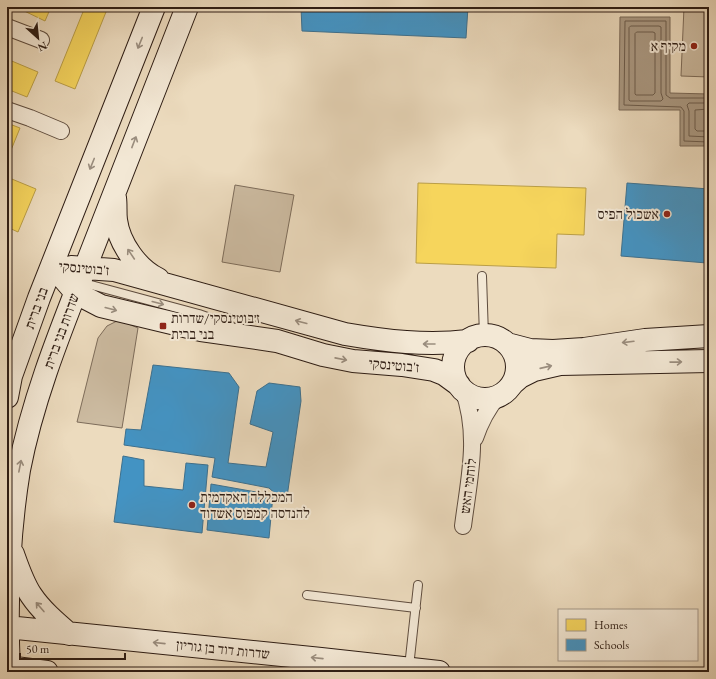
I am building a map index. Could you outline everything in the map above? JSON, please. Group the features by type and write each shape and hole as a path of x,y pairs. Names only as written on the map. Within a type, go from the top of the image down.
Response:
{"main road":[{"path":"52,265 154,7"},
{"name":"שדרות בני ברית","path":"9,669 7,588 10,546 20,470 40,389 55,345 187,7"},
{"path":"115,191 116,220 118,230 124,244 138,264 151,276 171,286"},
{"name":"ז'בוטינסקי","path":"52,265 80,281 101,306 201,330 276,341 323,355 353,361 402,365 434,370 444,374 461,387"},
{"name":"בני ברית","path":"7,397 11,376 52,265"},
{"name":"ז'בוטינסקי","path":"80,281 114,270 345,334 382,341 420,344 450,343 476,338"},
{"path":"709,336 645,340 561,351 541,351 507,344 496,338 476,338 459,350 454,363 455,377 461,387 470,395 479,398 488,398 505,390 526,373 560,364 709,361"},
{"path":"505,390 516,376 516,363 512,351 507,344"},
{"path":"10,546 23,582 31,595 51,619 69,634"},
{"name":"שדרות דוד בן גוריון","path":"7,627 439,672"},
{"path":"9,669 47,672"}],"street":[{"path":"7,27 41,40"},
{"path":"7,110 60,131"},
{"name":"לוחמי האש","path":"461,387 470,412 473,446"},
{"name":"לוחמי האש","path":"463,526 473,446 479,426 491,404 505,390"}],"lane":[{"path":"476,338 482,276"},
{"path":"409,669 418,585"},
{"path":"307,596 416,608"}],"shaded area":[{"name":"מקיף א","path":"684,7 709,7 709,77 681,76"},
{"path":"235,185 294,195 280,272 222,262"},
{"path":"119,320 138,328 122,428 77,422 98,338 107,326"}],"water":[{"path":"620,17 670,17 670,93 709,94 709,146 680,146 680,110 619,110"}],"building: Homes":[{"path":"16,7 51,7 45,21"},
{"path":"85,7 108,7 75,89 55,81"},
{"path":"7,59 38,72 27,97 7,89"},
{"path":"7,123 20,128 7,160"},
{"path":"7,177 36,189 18,232 7,227"},
{"path":"418,183 586,188 584,235 557,234 556,268 416,263"}],"building: Schools":[{"path":"301,7 468,7 466,38 302,31"},
{"name":"אשכול הפיס","path":"627,183 709,189 709,239 707,263 621,256"},
{"path":"153,365 229,373 239,387 228,463 266,467 273,432 250,424 257,391 269,383 300,387 301,401 287,497 278,496 269,488 212,477 215,458 124,445 126,429 141,430"},
{"path":"123,456 144,460 144,486 183,490 186,463 208,465 202,533 114,522"},
{"path":"211,484 273,495 269,538 207,530"}],"place":[{"name":"מקיף א","path":"694,46"},
{"name":"אשכול הפיס","path":"667,214"},
{"name":"ז׳בוטינסקי/שדרות בני ברית","path":"163,326"},
{"name":"המכללה האקדמית להנדסה קמפוס אשדוד","path":"192,505"}]}
